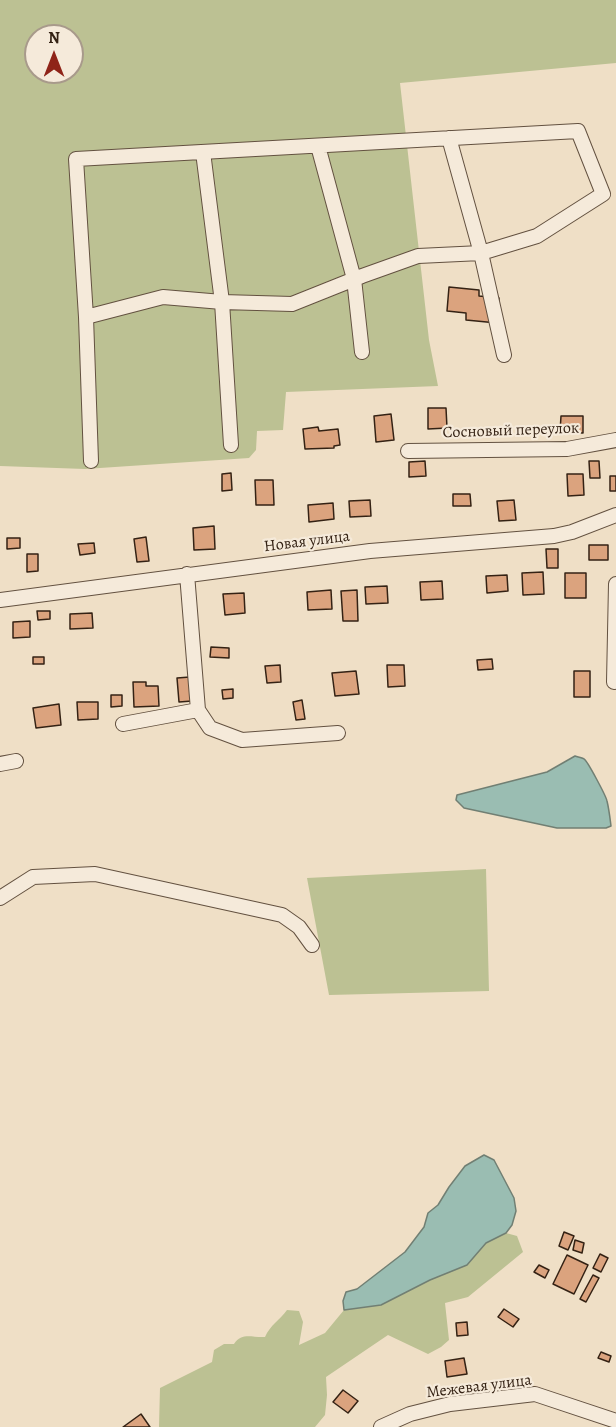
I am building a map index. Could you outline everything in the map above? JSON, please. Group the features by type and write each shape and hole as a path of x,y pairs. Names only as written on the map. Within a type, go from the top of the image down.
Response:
{"street":[{"path":"86,317 163,297 292,304 418,256 481,253 537,236 603,194 578,131 75,159 86,317 91,461"},
{"path":"449,138 481,253 504,355"},
{"path":"318,146 354,279 362,352"},
{"path":"203,152 222,302 231,445"},
{"name":"Сосновый переулок","path":"408,451 567,449 616,440"},
{"name":"Новая улица","path":"0,600 370,551 554,536 572,532 616,515"},
{"path":"187,574 198,710 210,728 242,740 338,733"},
{"path":"614,682 616,584"},
{"path":"123,724 198,710"},
{"path":"0,764 16,761"},
{"path":"0,898 33,877 95,874 282,915 299,927 312,945"},
{"name":"Межевая улица","path":"381,1427 410,1414 450,1404 535,1394 616,1421"}],"green space":[{"path":"0,0 616,0 616,63 400,83 429,340 438,386 286,392 283,430 257,431 256,450 249,458 85,469 0,466"},
{"path":"486,869 489,991 329,995 307,878"},
{"path":"506,1233 517,1236 523,1252 468,1297 445,1303 449,1340 428,1354 388,1335 326,1377 325,1415 315,1427 159,1427 160,1388 212,1362 214,1350 224,1344 234,1344 244,1337 265,1337 287,1310 299,1311 303,1322 299,1345 325,1333 344,1310 381,1305 430,1280 467,1265 486,1243"}],"water":[{"path":"575,756 586,761 600,786 607,801 611,826 606,828 557,828 464,808 456,800 457,795 547,772"},
{"path":"484,1155 494,1160 514,1198 516,1211 512,1225 506,1233 486,1243 467,1265 430,1280 381,1305 344,1310 343,1301 346,1292 357,1289 405,1252 424,1227 428,1213 438,1205 465,1166"}],"building":[{"path":"449,287 479,290 479,296 499,298 497,323 466,320 466,313 447,311"},
{"path":"428,408 446,408 447,428 428,429"},
{"path":"391,414 394,440 376,442 374,416"},
{"path":"561,416 583,416 583,433 560,432"},
{"path":"318,427 319,431 338,429 340,445 334,448 305,449 303,429"},
{"path":"425,461 426,476 409,477 409,462"},
{"path":"589,461 599,461 600,478 590,478"},
{"path":"231,473 232,490 222,491 222,474"},
{"path":"567,474 583,474 584,495 568,496"},
{"path":"610,476 616,476 616,491 610,491"},
{"path":"255,480 273,480 274,505 256,505"},
{"path":"453,494 470,494 471,506 453,506"},
{"path":"370,500 371,516 350,517 349,501"},
{"path":"514,500 516,520 499,521 497,501"},
{"path":"333,503 334,519 309,522 308,505"},
{"path":"214,526 215,549 194,550 193,528"},
{"path":"146,537 149,561 137,562 134,539"},
{"path":"7,538 20,538 20,548 7,549"},
{"path":"94,543 95,553 80,555 78,544"},
{"path":"589,545 608,545 608,560 589,560"},
{"path":"546,549 558,549 558,568 547,568"},
{"path":"27,554 38,554 38,571 27,572"},
{"path":"543,572 544,594 523,595 522,573"},
{"path":"565,573 586,573 586,598 565,598"},
{"path":"507,575 508,591 487,593 486,576"},
{"path":"442,581 443,599 421,600 420,582"},
{"path":"387,586 388,603 366,604 365,587"},
{"path":"331,590 332,609 308,610 307,592"},
{"path":"357,590 358,621 343,621 341,591"},
{"path":"244,593 245,613 225,615 223,594"},
{"path":"37,611 50,611 50,619 38,620"},
{"path":"92,613 93,628 70,629 70,614"},
{"path":"30,621 30,637 13,638 13,622"},
{"path":"211,647 229,648 229,658 210,657"},
{"path":"33,657 44,657 44,664 33,664"},
{"path":"492,659 493,669 478,670 477,660"},
{"path":"280,665 281,682 267,683 265,666"},
{"path":"387,665 404,665 405,686 388,687"},
{"path":"356,671 359,694 335,696 332,673"},
{"path":"574,671 590,671 590,697 574,697"},
{"path":"190,677 192,701 179,702 177,678"},
{"path":"133,682 146,682 146,686 158,686 159,706 134,707"},
{"path":"233,689 233,698 223,699 222,690"},
{"path":"111,695 122,695 122,706 111,707"},
{"path":"302,700 305,719 296,720 293,702"},
{"path":"77,702 98,702 98,719 78,720"},
{"path":"59,704 61,725 36,728 33,708"},
{"path":"564,1232 574,1236 568,1250 559,1246"},
{"path":"575,1240 584,1243 582,1253 573,1250"},
{"path":"600,1254 608,1258 601,1272 593,1268"},
{"path":"567,1255 588,1265 574,1294 553,1284"},
{"path":"539,1265 549,1270 545,1278 534,1272"},
{"path":"593,1275 599,1278 586,1302 580,1299"},
{"path":"504,1309 519,1319 513,1327 498,1317"},
{"path":"467,1322 468,1335 457,1336 456,1323"},
{"path":"601,1352 611,1356 609,1362 598,1358"},
{"path":"464,1358 467,1374 447,1377 445,1361"},
{"path":"343,1390 358,1401 348,1413 333,1402"},
{"path":"141,1414 150,1427 123,1427"}]}
